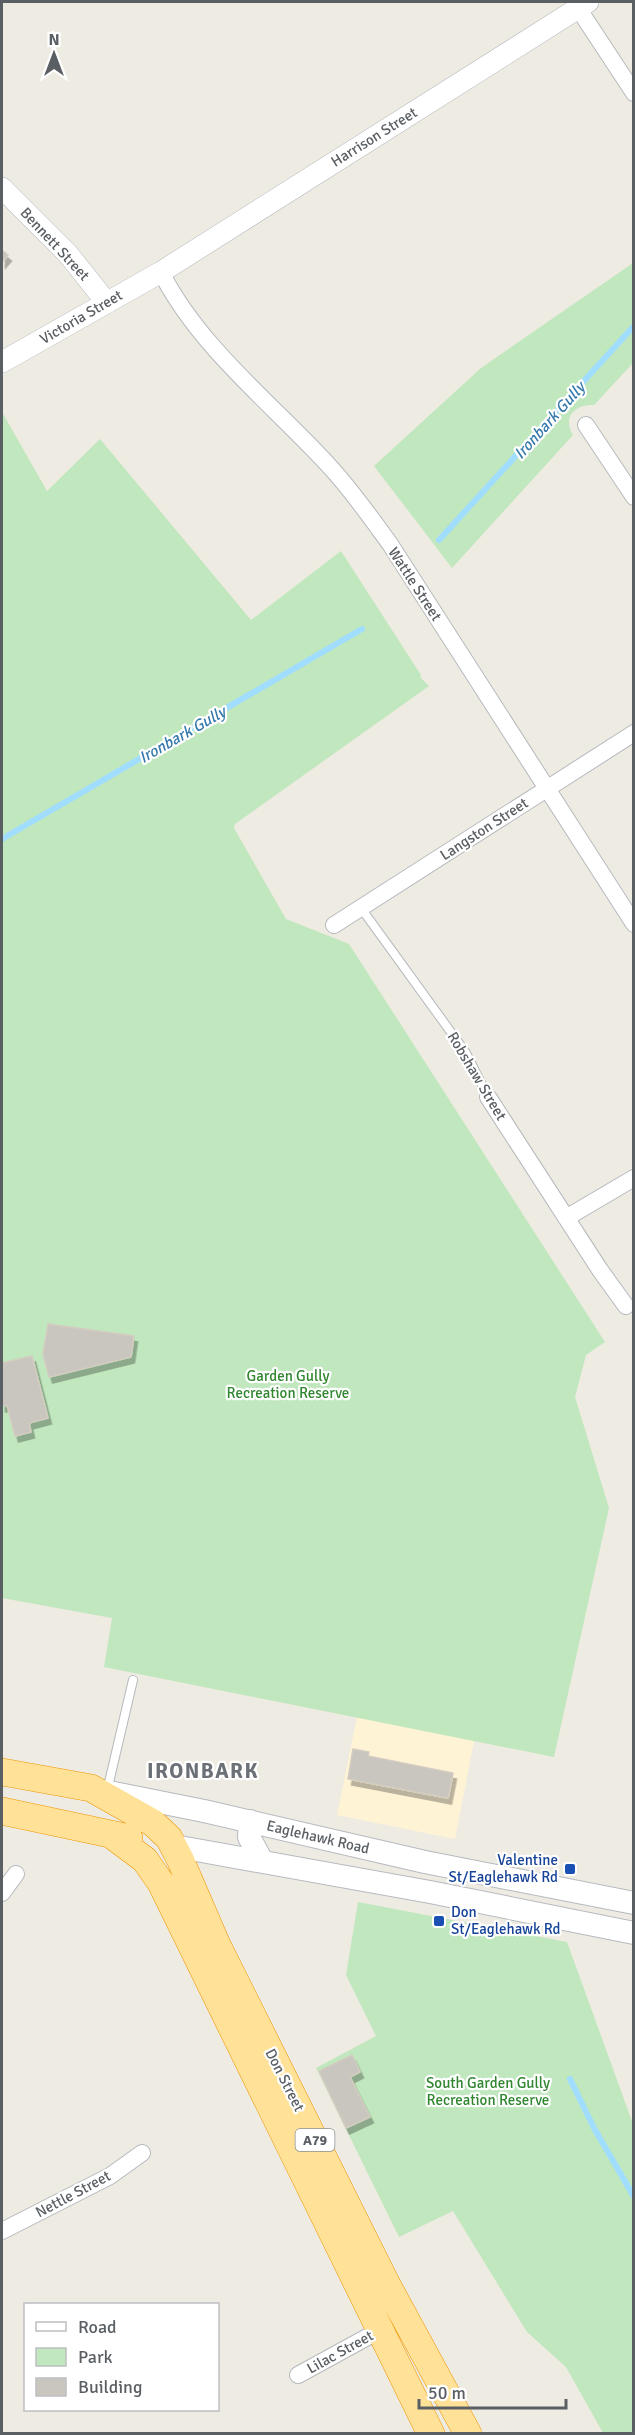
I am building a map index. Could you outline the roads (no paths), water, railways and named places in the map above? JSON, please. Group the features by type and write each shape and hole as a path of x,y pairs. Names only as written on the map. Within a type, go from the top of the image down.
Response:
{"highway":[{"name":"Eaglehawk Road","path":"2,1772 99,1790"},
{"name":"Don Street","path":"99,1790 153,1823 174,1846 217,1945 386,2283 468,2433"},
{"name":"A79","path":"2,1811 113,1836"},
{"name":"Don Street","path":"113,1836 145,1860 161,1883 382,2329 431,2433"},
{"path":"113,1836 174,1846"}],"main road":[{"name":"Eaglehawk Road","path":"99,1790 250,1821 425,1862 633,1904"},
{"path":"250,1821 249,1837 262,1862"},
{"path":"174,1846 430,1892 633,1933"}],"street":[{"path":"583,5 633,93"},
{"name":"Harrison Street","path":"161,272 583,5"},
{"name":"Bennett Street","path":"2,188 68,254 107,303"},
{"name":"Victoria Street","path":"2,362 161,272"},
{"name":"Wattle Street","path":"161,272 172,295 199,330 331,468 359,501 390,544 633,924"},
{"path":"586,425 633,497"},
{"name":"Langston Street","path":"334,925 633,733"},
{"name":"Robshaw Street","path":"488,1097 566,1218 630,1309"},
{"path":"566,1218 633,1178"},
{"path":"2,1893 16,1874"},
{"name":"Nettle Street","path":"2,2232 110,2176 142,2153"},
{"name":"Lilac Street","path":"298,2375 382,2329"}],"lane":[{"name":"Robshaw Street","path":"361,908 466,1053 488,1097"},
{"path":"99,1790 133,1680"}],"waterway":[{"name":"Ironbark Gully","path":"439,540 634,326"},
{"name":"Ironbark Gully","path":"2,839 362,629"},
{"path":"570,2079 594,2128 634,2197"}],"place":[{"name":"Valentine St/Eaglehawk Rd","path":"570,1869"},
{"name":"Don St/Eaglehawk Rd","path":"439,1921"}],"district":[{"name":"IRONBARK","path":"203,1771"}],"park label":[{"name":"Garden Gully Recreation Reserve","path":"288,1384"},
{"name":"South Garden Gully Recreation Reserve","path":"488,2092"}]}
